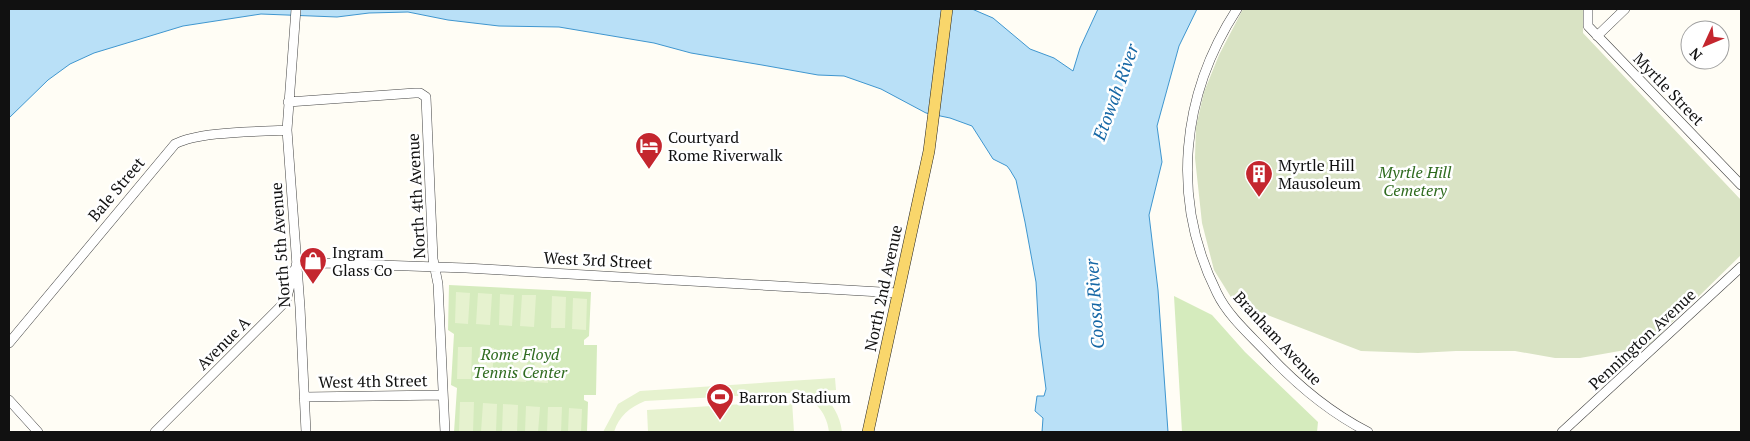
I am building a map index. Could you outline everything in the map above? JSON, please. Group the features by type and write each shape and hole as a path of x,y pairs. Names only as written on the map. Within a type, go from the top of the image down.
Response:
{"main road":[{"name":"North 2nd Avenue","path":"868,432 929,151 947,9"}],"street":[{"name":"North 5th Avenue","path":"296,9 288,102 288,130 306,432"},
{"name":"Branham Avenue","path":"1237,9 1209,59 1190,122 1187,176 1196,241 1217,294 1242,327 1308,394 1344,420 1368,432"},
{"name":"Myrtle Street","path":"1588,9 1588,26 1741,185"},
{"path":"1597,36 1625,9"},
{"name":"North 4th Avenue","path":"288,102 423,94 426,103 435,268 438,284 445,432"},
{"name":"Bale Street","path":"9,343 175,144 182,140 206,136 288,130"},
{"name":"West 3rd Street","path":"296,265 322,263 673,279 898,293"},
{"name":"Avenue A","path":"155,432 286,301 296,265"},
{"name":"Pennington Avenue","path":"1562,432 1741,267"},
{"name":"West 4th Street","path":"304,397 443,395"},
{"path":"9,400 38,432"}],"green space":[{"name":"Myrtle Hill Cemetery","path":"1243,9 1583,9 1583,33 1741,200 1741,255 1648,346 1580,358 1555,358 1515,351 1418,353 1361,351 1234,302 1214,270 1202,223 1195,158 1196,127 1204,92 1219,55"},
{"name":"Rome Floyd Tennis Center","path":"449,285 591,292 589,336 584,340 584,345 597,345 596,395 584,395 584,400 588,402 587,432 454,432 457,388 451,385 454,334 448,330"},
{"path":"456,292 470,293 468,324 455,323"},
{"path":"478,293 492,294 490,325 476,324"},
{"path":"500,294 514,295 512,326 499,325"},
{"path":"522,295 536,295 534,327 520,326"},
{"path":"552,296 566,297 565,328 551,328"},
{"path":"1174,296 1212,315 1245,352 1318,422 1317,432 1182,432"},
{"path":"573,298 587,299 586,330 572,329"},
{"path":"458,347 472,347 471,379 457,379"},
{"path":"480,347 494,348 492,380 478,379"},
{"path":"514,349 528,350 526,382 512,381"},
{"path":"535,350 549,351 548,383 534,382"},
{"path":"835,378 836,390 820,391 835,410 842,432 829,432 825,417 817,405 805,397 790,393 645,401 626,413 619,421 614,432 603,432 618,404 640,391"},
{"name":"Barron Stadium","path":"792,401 794,432 648,432 647,410"},
{"path":"460,402 474,402 473,432 459,432"},
{"path":"483,403 497,404 496,432 481,432"},
{"path":"503,404 518,405 517,432 502,432"},
{"path":"526,406 540,407 538,432 525,432"},
{"path":"548,407 562,407 561,432 547,432"},
{"path":"569,408 582,409 581,432 568,432"}],"water":[{"path":"9,9 972,9 993,18 1030,49 1054,58 1073,71 1080,48 1098,9 1197,9 1179,46 1157,126 1162,162 1149,215 1158,290 1168,432 1042,432 1043,418 1035,411 1037,396 1044,396 1046,389 1039,336 1036,282 1016,180 1007,166 993,159 972,126 950,118 926,113 881,89 844,76 818,75 691,53 654,43 559,27 499,26 448,20 408,12 369,13 337,17 261,14 183,26 94,53 70,64 48,80 9,118"}],"place":[{"name":"Courtyard Rome Riverwalk","path":"649,170"},
{"name":"Myrtle Hill Mausoleum","path":"1259,198"},
{"name":"Ingram Glass Co","path":"313,285"},
{"name":"Barron Stadium","path":"720,421"}],"water label":[{"name":"Etowah River","path":"1115,92"},
{"name":"Coosa River","path":"1094,304"}]}
